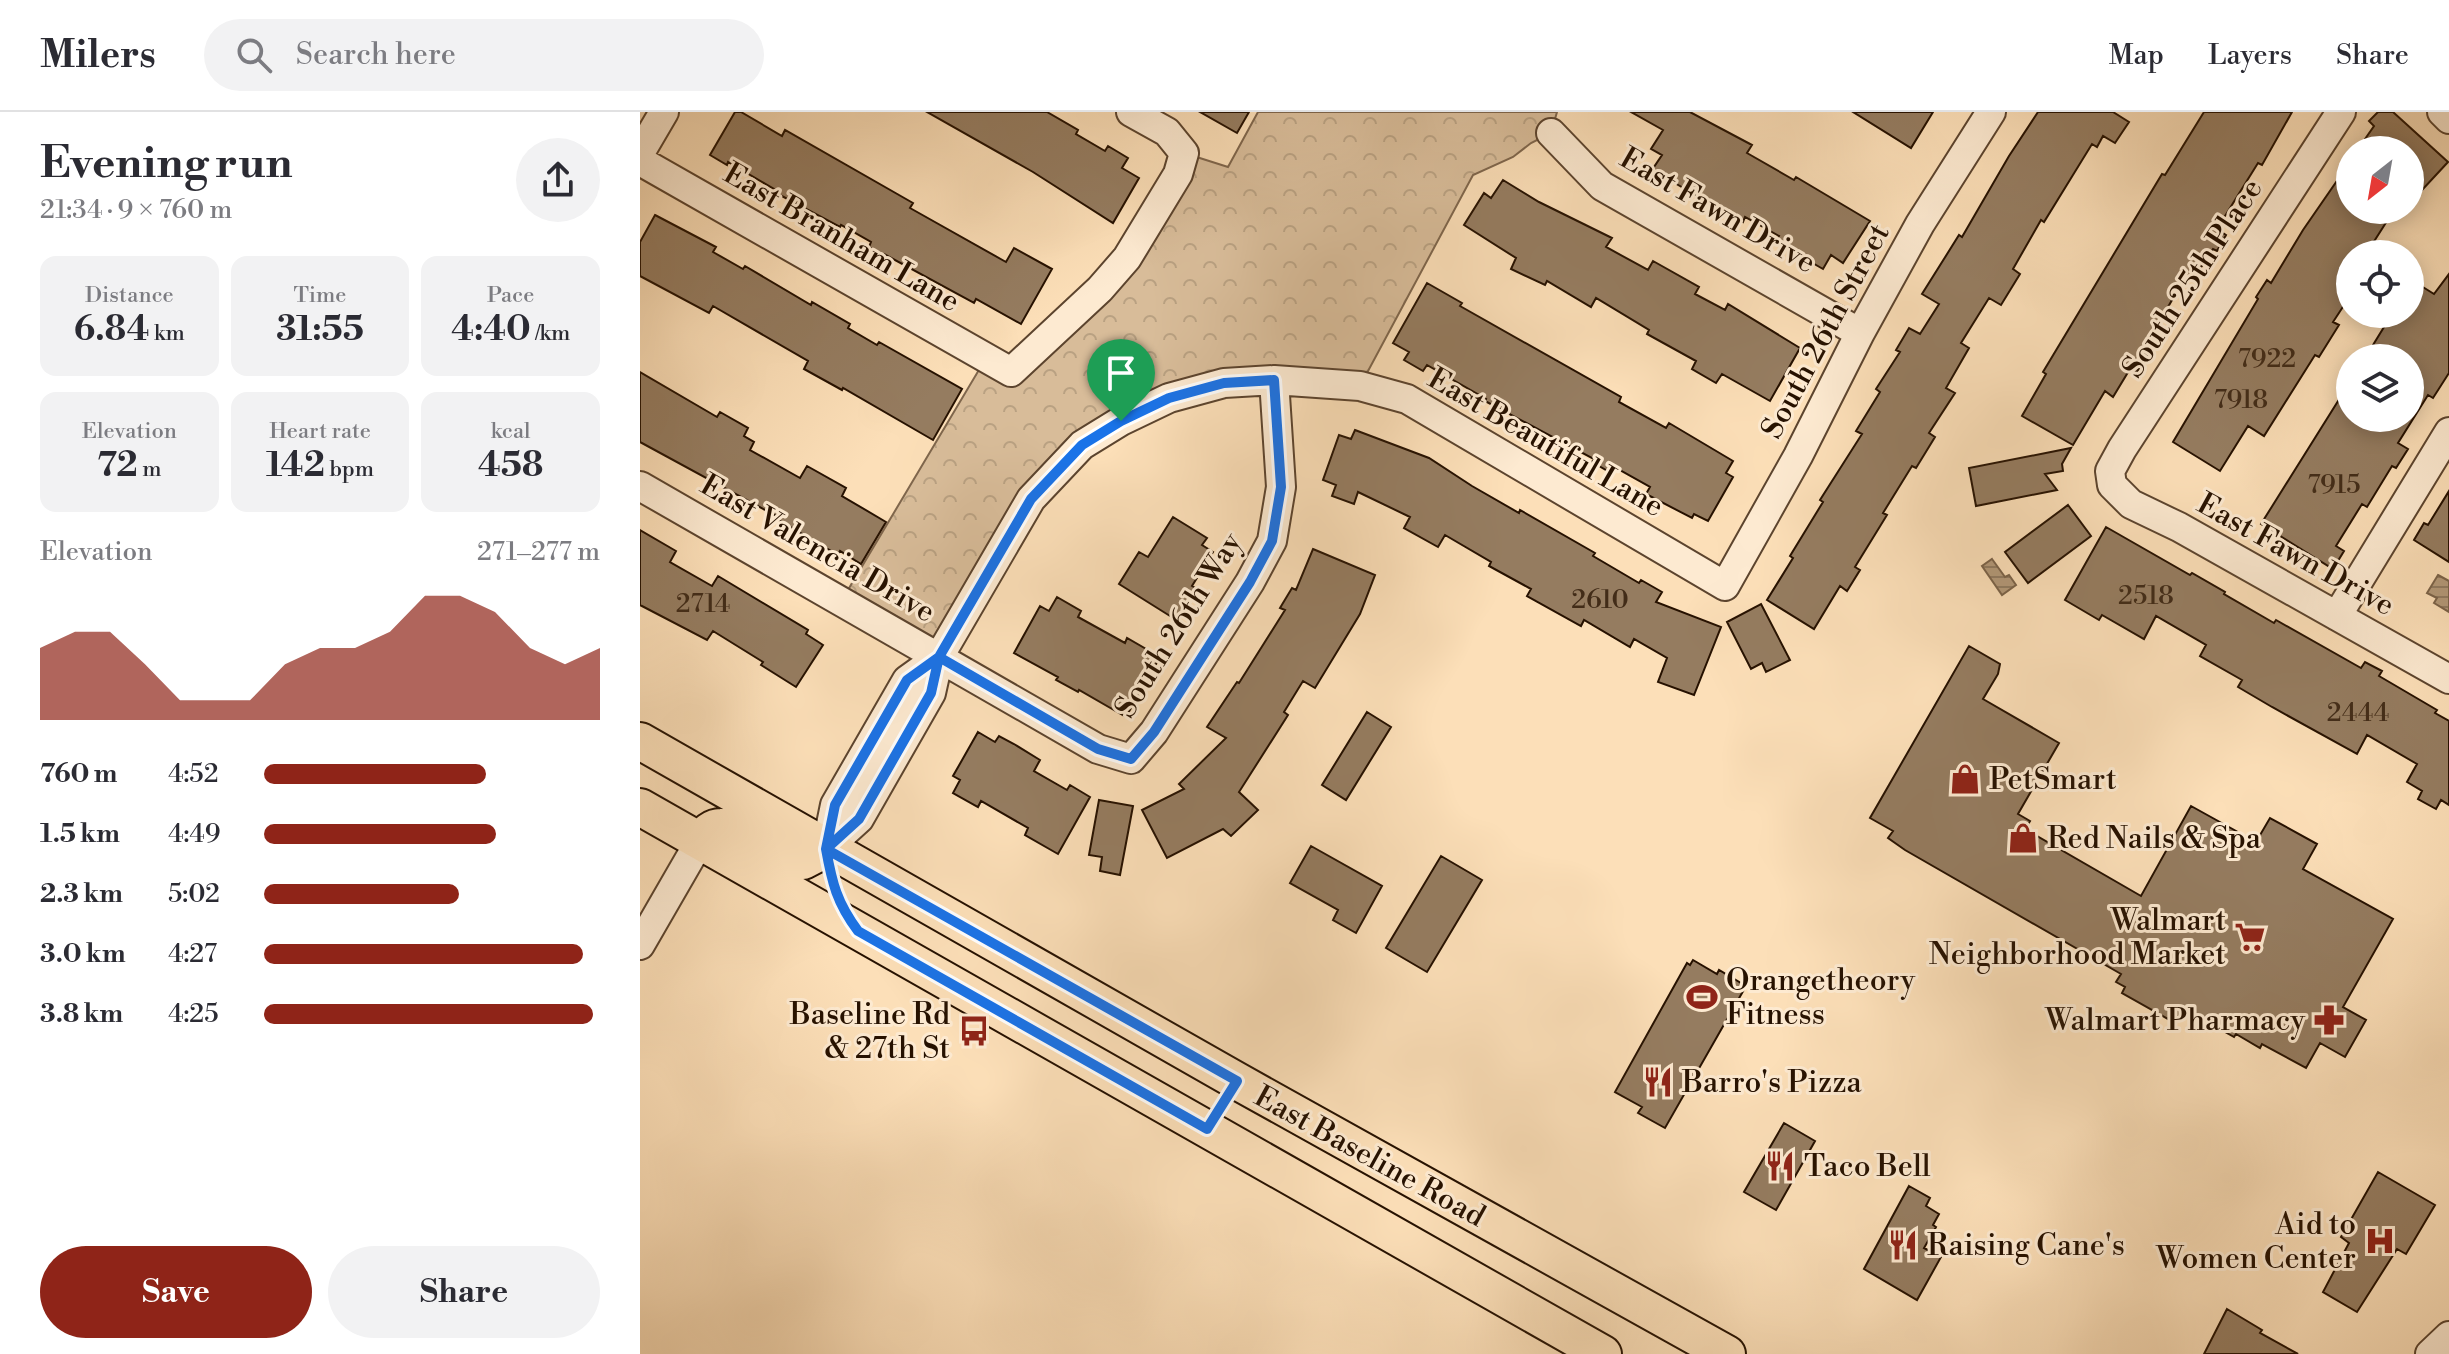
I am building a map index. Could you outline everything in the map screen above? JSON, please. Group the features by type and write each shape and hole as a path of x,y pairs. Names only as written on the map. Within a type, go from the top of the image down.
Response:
{"main road":[{"name":"East Baseline Road","path":"640,741 1237,1081 1727,1354"},
{"path":"678,763 691,780 696,795 700,841"},
{"name":"East Baseline Road","path":"640,807 1605,1354"},
{"path":"700,841 711,829 723,826 793,859 803,861 826,849 833,889 844,913 858,931"},
{"path":"1207,1129 1237,1081"},
{"path":"1605,1354 1636,1303"}],"street":[{"path":"640,153 664,112"},
{"name":"East Branham Lane","path":"640,161 1011,372 1100,289 1127,258 1178,174 1184,153 1167,132 1131,112"},
{"name":"South 26th Street","path":"1725,586 1798,456 1920,224 1991,112"},
{"name":"South 25th Place","path":"2112,485 2110,471 2122,449 2341,112"},
{"path":"2442,112 2449,119"},
{"name":"East Fawn Drive","path":"1551,133 1602,186 1860,333"},
{"name":"East Beautiful Lane","path":"939,657 1031,499 1082,445 1121,421 1169,398 1224,383 1274,380 1360,386 1407,399 1725,586"},
{"name":"South 26th Way","path":"1131,759 1154,732 1250,582 1272,541 1281,487 1274,380"},
{"path":"2337,616 2449,432"},
{"name":"East Fawn Drive","path":"2112,485 2131,504 2179,527 2449,679"},
{"name":"East Valencia Drive","path":"640,486 1098,749 1131,759"},
{"path":"826,849 835,805 907,680 939,657"},
{"path":"640,945 700,841"},
{"path":"2430,1354 2449,1336"}],"green space":[{"path":"1258,112 1557,112 1551,133 1513,157 1473,175 1360,386 1224,383 1082,445 939,657 842,600 986,358 1012,372 1100,289 1184,153 1228,167"}],"shaded area":[{"path":"1992,559 2005,577 2009,575 2016,585 2002,595 1982,566"},
{"path":"2438,575 2449,581 2449,612 2434,603 2437,598 2427,593"}],"building":[{"path":"735,112 741,112 782,136 785,130 913,203 910,208 1006,262 1014,248 1052,269 1021,324 883,255 869,247 871,242 710,155"},
{"path":"927,112 1047,112 1105,151 1108,146 1128,158 1122,168 1139,178 1113,223 1033,172"},
{"path":"1200,112 1249,112 1237,133"},
{"path":"1631,112 1690,112 1752,145 1747,153 1794,180 1796,177 1870,221 1843,263 1831,255 1823,269 1776,242 1779,236 1745,217 1743,222 1652,170 1662,155 1651,149 1663,130"},
{"path":"1853,112 1933,112 1911,148"},
{"path":"2038,112 2113,112 2129,122 2115,143 2103,136 2097,147 2092,144 2044,222 2041,220 2013,269 2020,274 2001,305 1989,298 1961,343 1969,348 1946,388 1955,393 1929,433 1935,437 1916,468 1912,466 1883,513 1887,515 1855,567 1860,570 1847,591 1840,586 1814,629 1767,600 1823,502 1820,500 1862,434 1856,431 1880,392 1876,389 1900,352 1896,350 1909,328 1920,334 1939,304 1922,294 1959,235 1962,237"},
{"path":"2204,112 2292,112 2262,165 2258,163 2217,229 2226,235 2217,251 2213,249 2196,275 2192,273 2182,288 2180,286 2143,351 2148,354 2136,373 2130,369 2113,397 2105,391 2073,445 2022,416 2046,374 2043,372 2162,174 2165,175"},
{"path":"2378,112 2393,112 2419,136 2367,136 2374,126 2369,121"},
{"path":"2424,140 2448,162 2424,188"},
{"path":"1503,180 1539,202 1612,238 1606,247 1648,270 1653,261 1699,287 1695,294 1725,310 1728,304 1800,348 1770,401 1722,374 1716,383 1692,369 1696,361 1647,334 1649,330 1596,298 1591,307 1547,281 1545,285 1511,269 1516,258 1464,225 1484,193 1491,198"},
{"path":"2336,182 2336,224 2385,224 2375,240 2336,240 2336,317 2333,322 2337,328 2319,357 2315,355 2264,436 2248,426 2220,471 2173,442 2258,299 2256,297 2267,280 2271,283"},
{"path":"655,215 716,247 713,252 743,269 745,266 850,324 848,328 877,345 879,342 962,389 933,440 804,369 808,361 713,306 709,313 640,276 640,242"},
{"path":"2449,274 2449,373 2433,398 2428,395 2424,401 2424,344 2374,344 2383,328 2424,328 2424,288 2434,294"},
{"path":"1427,283 1462,303 1460,306 1621,397 1619,402 1666,428 1669,423 1733,461 1726,473 1733,477 1708,521 1694,514 1692,518 1646,494 1650,487 1616,468 1613,474 1592,462 1594,459 1485,401 1427,365 1423,371 1404,360 1409,352 1393,343"},
{"path":"640,372 717,417 720,412 748,428 744,436 754,442 750,450 800,478 807,466 846,488 842,496 886,522 861,564 840,551 838,555 778,517 640,442"},
{"path":"2336,404 2336,432 2405,432 2398,443 2408,449 2396,468 2392,466 2367,507 2362,504 2336,546 2344,551 2333,569 2261,524"},
{"path":"1355,430 1429,458 1519,513 1520,510 1595,553 1593,556 1639,583 1641,580 1662,592 1656,602 1721,627 1694,695 1658,682 1667,658 1634,639 1630,647 1584,620 1581,626 1527,596 1531,589 1489,566 1491,562 1445,535 1438,547 1404,528 1410,517 1358,492 1354,504 1332,496 1336,485 1323,480 1339,435 1351,439"},
{"path":"2071,448 2062,464 2063,471 2045,474 2057,490 1976,506 1969,468"},
{"path":"2449,491 2449,562 2414,540 2424,523 2428,525"},
{"path":"2068,505 2091,536 2028,583 2005,552"},
{"path":"1173,517 1207,538 1202,545 1213,552 1192,586 1199,590 1178,621 1119,584 1139,552 1148,557"},
{"path":"2106,527 2190,575 2192,573 2274,623 2276,620 2361,668 2365,662 2382,671 2379,676 2437,710 2435,713 2449,721 2449,805 2441,800 2436,809 2418,799 2422,791 2407,782 2417,764 2367,735 2357,754 2272,707 2238,687 2242,680 2200,656 2206,645 2156,616 2144,639 2102,615 2099,620 2065,600"},
{"path":"640,530 676,551 670,562 712,586 718,576 808,630 806,634 823,645 796,687 713,631 707,640 640,605"},
{"path":"1313,549 1375,575 1360,614 1315,688 1303,681 1284,712 1288,715 1239,792 1258,810 1231,836 1223,829 1167,858 1142,810 1184,789 1179,784 1226,738 1207,727 1285,610 1280,608 1292,588 1296,590"},
{"path":"1057,597 1081,611 1078,617 1125,643 1127,638 1160,657 1126,717 1056,680 1058,677 1014,653 1040,606 1049,611"},
{"path":"1761,604 1790,660 1766,672 1762,663 1751,669 1727,622"},
{"path":"1969,646 2000,664 1998,674 1983,699 2059,743 2018,814 2030,821 2025,829 2141,896 2191,806 2256,842 2270,818 2317,844 2303,869 2393,919 2343,1007 2366,1020 2345,1057 2320,1043 2306,1068 2262,1044 2260,1048 2236,1034 2234,1037 2186,1010 2181,1019 2171,1013 2168,1019 2122,993 2125,987 2116,982 2121,974 1888,838 1893,831 1870,818"},
{"path":"1367,712 1391,727 1346,800 1322,785"},
{"path":"978,732 995,742 999,736 1014,744 1040,760 1034,771 1067,790 1070,785 1090,797 1058,854 1025,835 1028,828 981,801 978,807 953,793 960,780 953,776"},
{"path":"1099,800 1133,806 1120,875 1100,871 1102,857 1089,855"},
{"path":"1311,846 1382,886 1356,933 1333,920 1338,910 1290,883"},
{"path":"1441,856 1482,880 1427,972 1386,948"},
{"path":"1693,960 1717,974 1719,970 1746,986 1665,1128 1638,1113 1642,1107 1615,1092 1687,963 1690,965"},
{"name":"Taco Bell","path":"1784,1123 1815,1141 1776,1210 1744,1192"},
{"name":"Aid to Women Center","path":"2378,1172 2435,1205 2406,1254 2397,1249 2357,1312 2323,1292 2349,1243 2341,1237"},
{"name":"Raising Cane's","path":"1909,1186 1930,1198 1926,1206 1939,1214 1933,1225 1936,1227 1924,1248 1941,1257 1917,1300 1864,1269"},
{"path":"2227,1309 2262,1330 2260,1333 2298,1354 2204,1354"}],"place":[{"name":"PetSmart","path":"1965,779"},
{"name":"Red Nails & Spa","path":"2023,838"},
{"name":"Walmart Neighborhood Market","path":"2250,937"},
{"name":"Orangetheory Fitness","path":"1702,997"},
{"name":"Walmart Pharmacy","path":"2329,1020"},
{"name":"Baseline Rd & 27th St","path":"974,1031"},
{"name":"Barro's Pizza","path":"1658,1082"},
{"name":"Taco Bell","path":"1780,1166"},
{"name":"Aid to Women Center","path":"2380,1241"},
{"name":"Raising Cane's","path":"1903,1245"}],"route":[{"path":"1121,421 1082,445 1031,499 939,657 931,693 859,819 826,849 833,889 844,913 858,931 1207,1129 1237,1081 826,849 835,805 907,680 939,657 1098,749 1131,759 1154,732 1250,582 1272,541 1281,487 1274,380 1224,383 1169,398 1121,421"}]}
